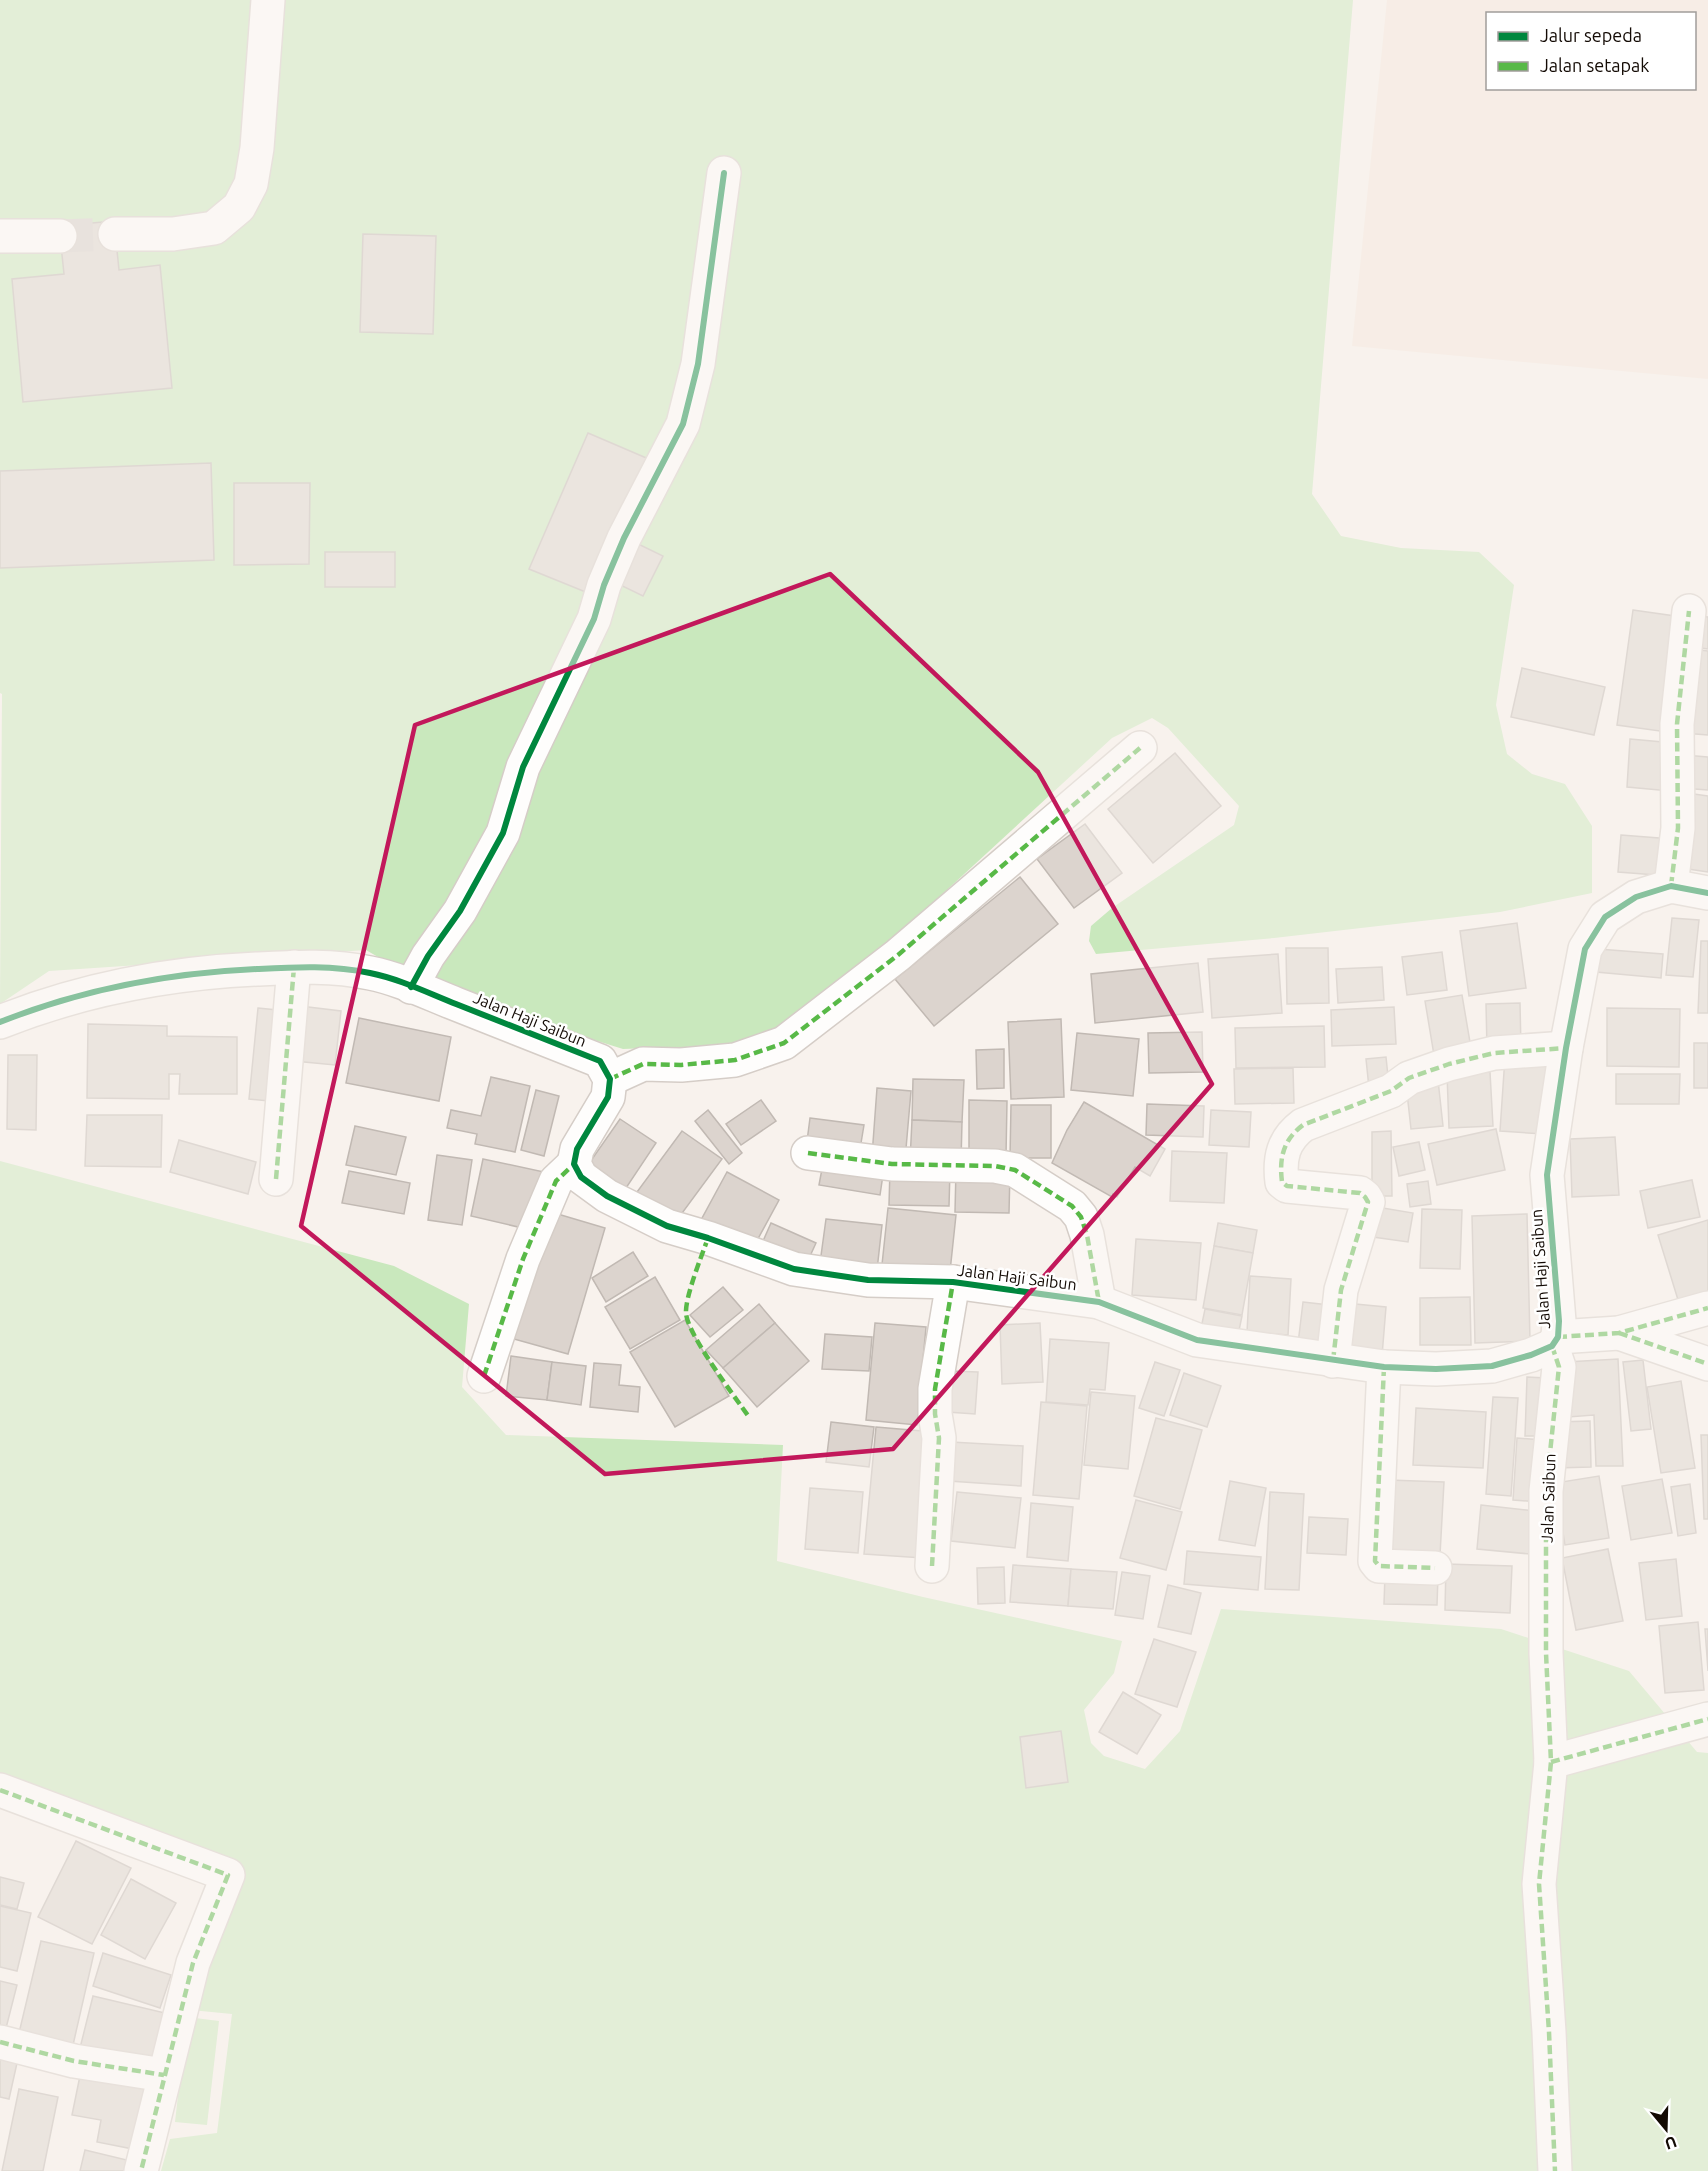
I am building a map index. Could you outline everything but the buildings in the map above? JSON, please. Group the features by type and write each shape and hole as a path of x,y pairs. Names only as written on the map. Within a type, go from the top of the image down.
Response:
{"street":[{"path":"116,234 173,234 214,228 239,207 251,184 257,148 268,0"},
{"path":"411,987 428,956 460,911 503,833 523,767 594,619 604,585 624,538 683,424 698,364 724,173"},
{"path":"0,236 60,236"},
{"path":"1671,886 1678,828 1677,724 1689,611"},
{"path":"484,1376 523,1259 556,1181 574,1164 577,1149 608,1097 610,1079 643,1064 681,1065 735,1060 784,1043 898,955 1140,748"},
{"name":"Jalan Haji Saibun","path":"574,1164 581,1177 608,1196 667,1226 794,1269 868,1280 953,1282 1099,1302 1197,1340 1333,1361 1384,1367 1436,1369 1492,1366 1531,1355 1555,1341 1559,1321 1547,1175 1566,1048 1585,949 1605,917 1636,897 1671,886 1708,893"},
{"name":"Jalan Haji Saibun","path":"0,1022 40,1006 96,990 139,981 228,970 318,966 372,974 411,987 600,1061 610,1079"},
{"path":"276,1179 294,967"},
{"path":"1333,1361 1341,1290 1368,1202 1360,1193 1287,1186 1282,1182 1280,1168 1282,1155 1291,1134 1303,1125 1391,1091 1409,1078 1449,1064 1494,1053 1566,1048"},
{"path":"808,1153 892,1164 995,1166 1015,1170 1072,1206 1081,1217 1087,1235 1099,1302"},
{"path":"932,1566 939,1438 935,1389 953,1282"},
{"path":"1555,1341 1619,1333 1708,1308"},
{"path":"1619,1333 1708,1364"},
{"name":"Jalan Saibun","path":"1555,1341 1559,1367 1546,1491 1546,1653 1551,1762 1539,1884 1555,2171"},
{"path":"1384,1367 1375,1561 1379,1566 1435,1568"},
{"path":"1551,1762 1708,1719"},
{"path":"0,1790 228,1875 193,1963 141,2171"},
{"path":"0,2042 74,2061 164,2075"}],"highlighted area":[{"path":"830,574 1038,772 1212,1084 893,1449 605,1474 301,1226 415,725"}],"shaded area":[{"path":"1387,0 1708,0 1708,379 1352,346"}],"green space":[{"path":"0,0 1353,0 1312,494 1341,536 1401,548 1479,552 1514,585 1496,705 1507,754 1532,774 1565,784 1592,826 1592,893 1500,912 1274,938 1096,954 1089,941 1091,926 1112,908 1234,825 1239,806 1168,728 1152,718 1112,738 786,1038 733,1056 649,1048 623,1049 561,1026 431,988 366,950 49,971 0,1004 2,694 0,693"},
{"path":"0,1161 394,1266 469,1304 462,1387 506,1435 783,1445 777,1561 923,1597 1122,1641 1114,1673 1084,1710 1091,1743 1104,1756 1145,1769 1180,1731 1221,1609 1501,1629 1629,1671 1697,1752 1708,1753 1708,2171 161,2171 170,2139 217,2133 232,2014 191,2010 231,1875 0,1787"},
{"path":"187,2017 219,2021 207,2125 175,2122"}],"tunnel":[{"path":"60,236 115,234"}],"marked path":[{"path":"1671,886 1678,828 1677,724 1689,611"},
{"path":"610,1079 643,1064 681,1065 735,1060 784,1043 898,955 1140,748"},
{"path":"276,1179 294,967"},
{"path":"1333,1361 1341,1290 1368,1202 1360,1193 1287,1186 1282,1182 1282,1157 1291,1137 1303,1125 1391,1091 1409,1078 1449,1064 1494,1053 1566,1048"},
{"path":"808,1153 892,1164 995,1166 1015,1170 1072,1206 1081,1217 1087,1235 1099,1302"},
{"path":"484,1376 523,1259 556,1181 574,1164"},
{"path":"708,1238 686,1306 688,1323 723,1381 749,1417"},
{"path":"932,1566 939,1438 935,1414 935,1389 953,1282"},
{"path":"1558,1337 1619,1333 1708,1308"},
{"path":"1619,1333 1708,1364"},
{"path":"1552,1346 1559,1367 1546,1491 1546,1653 1551,1762 1539,1884 1555,2171"},
{"path":"1384,1367 1375,1561 1379,1566 1435,1568"},
{"path":"1551,1762 1708,1719"},
{"path":"0,1790 228,1875 193,1963 141,2171"},
{"path":"0,2042 74,2061 164,2075"}],"cycle path":[{"path":"411,987 428,956 460,911 503,833 523,767 594,619 604,585 624,538 683,424 698,364 724,173"},
{"path":"0,1022 31,1010 94,992 191,974 300,967 370,973 414,987 600,1061 610,1079 608,1097 577,1149 574,1164 581,1177 607,1196 667,1226 794,1269 868,1280 953,1282 1099,1302 1197,1340 1384,1367 1436,1369 1492,1366 1531,1355 1552,1346 1558,1337 1559,1321 1547,1175 1566,1048 1585,949 1605,917 1636,897 1671,886 1708,893"}]}
